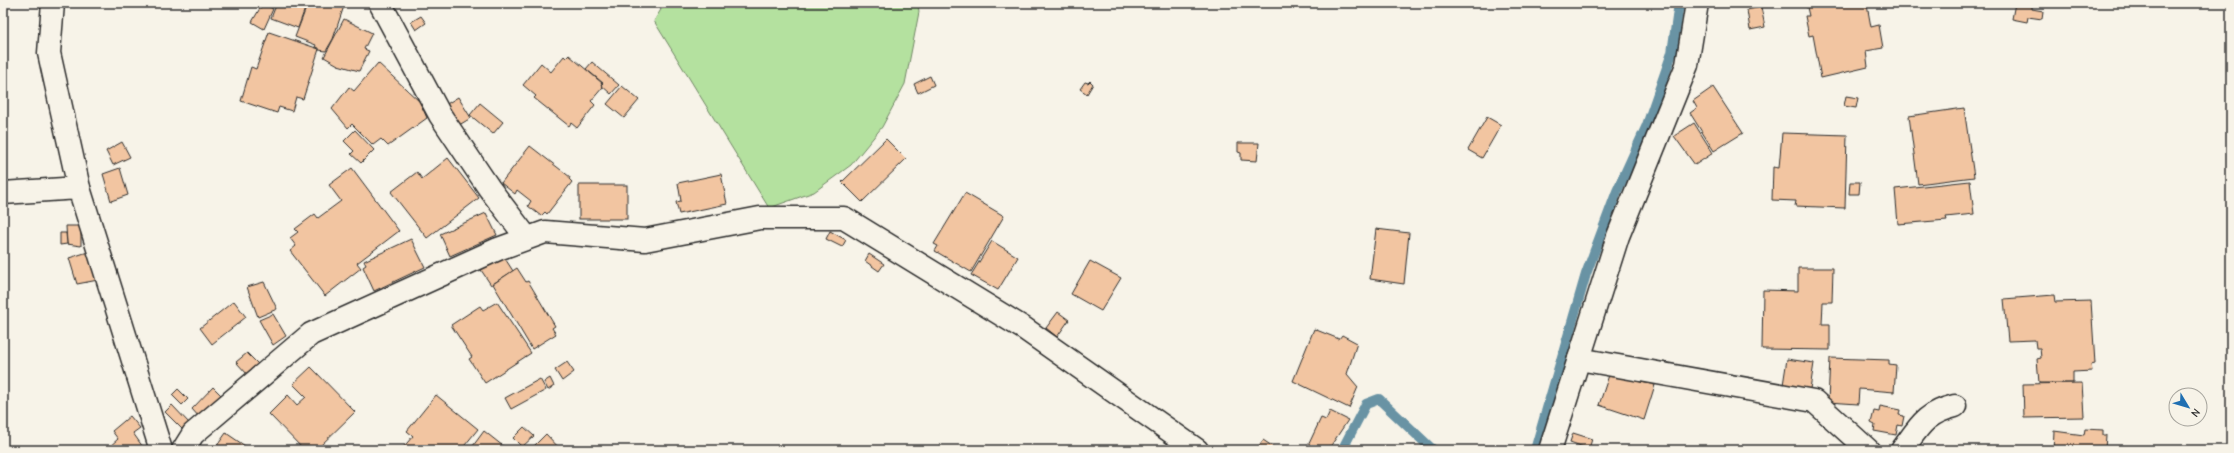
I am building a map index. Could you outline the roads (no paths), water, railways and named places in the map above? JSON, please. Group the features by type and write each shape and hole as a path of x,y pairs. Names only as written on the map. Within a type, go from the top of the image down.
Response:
{"street":[{"path":"53,3 49,54 79,188 161,450"},
{"path":"380,3 440,115 489,188 527,238"},
{"path":"1550,450 1618,236 1687,65 1697,3"},
{"path":"3,192 79,188"},
{"path":"182,450 193,434 311,334 498,249 545,232 645,240 760,218 844,218 1025,329 1197,450"},
{"path":"1579,359 1814,401 1868,450"},
{"path":"1902,450 1923,422 1939,410 1955,406"}],"waterway":[{"path":"1535,450 1586,274 1617,191 1647,125 1672,53 1679,3"},
{"path":"1342,450 1366,404 1379,399 1433,450"}]}
